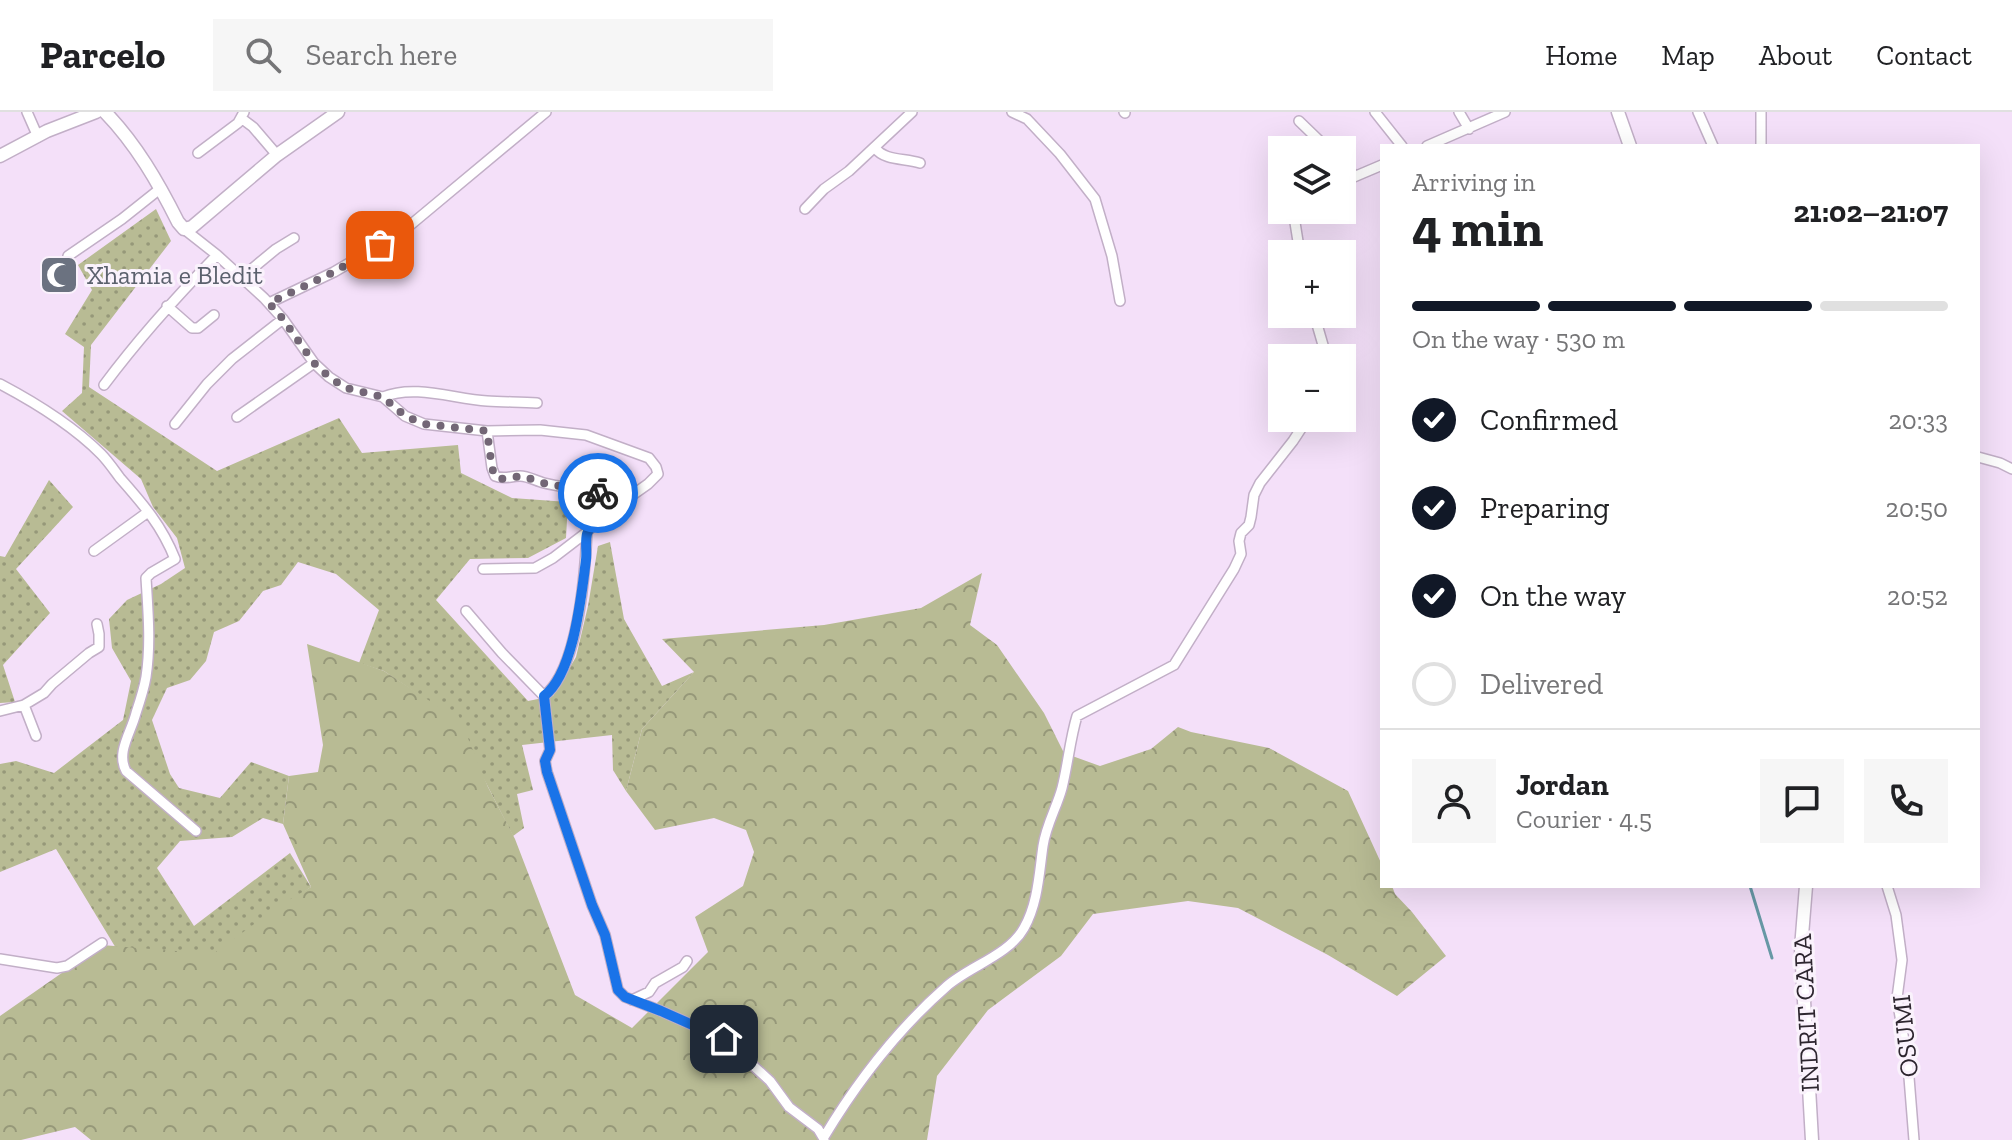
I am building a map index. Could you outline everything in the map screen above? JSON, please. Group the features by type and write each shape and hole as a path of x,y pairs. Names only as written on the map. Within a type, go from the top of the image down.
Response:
{"street":[{"path":"27,112 38,137"},
{"path":"0,156 47,131 96,112"},
{"path":"105,112 150,169 184,229 269,303 314,363 346,388 383,397 405,416 424,424 487,431 540,430 586,435 649,458 656,467 658,474 648,484 600,518 553,558 535,568 483,569"},
{"path":"184,229 192,227 277,155 338,112"},
{"path":"269,303 334,272 402,232 546,112"},
{"path":"805,209 912,112"},
{"path":"1012,112 1030,116 1095,199 1112,256 1120,301"},
{"path":"1375,112 1400,144"},
{"path":"1459,112 1469,129"},
{"path":"1432,144 1505,112"},
{"path":"1618,112 1629,144"},
{"path":"1698,112 1712,144"},
{"path":"1761,112 1761,144"},
{"path":"198,153 238,123 242,115 277,155"},
{"path":"1299,121 1315,136"},
{"path":"875,148 886,158 920,163"},
{"path":"1356,176 1380,166"},
{"path":"68,256 161,188"},
{"path":"242,277 294,238"},
{"path":"104,385 167,306 217,255"},
{"path":"167,306 192,328 198,328 214,315"},
{"path":"175,424 232,359 283,319"},
{"path":"237,417 314,363"},
{"path":"0,384 44,409 84,438 103,456 166,537 175,559 146,578 150,629 146,678 121,762 126,771 196,831"},
{"path":"383,397 408,391 486,401 537,403"},
{"path":"487,431 492,468 500,479 522,476 543,483 586,489 618,504"},
{"path":"466,611 544,696 550,750 545,761 547,772 605,935 618,990 625,997 724,1039 770,1081 789,1107 818,1129 824,1139 842,1108 914,1018 949,984 1015,942 1024,930 1039,883 1043,844 1062,789 1077,716 1174,665 1234,569 1241,554 1241,533 1249,525 1254,495 1260,483 1299,432"},
{"path":"1980,458 2012,469"},
{"path":"94,551 148,512"},
{"path":"544,696 557,682 574,638 587,532"},
{"path":"0,711 24,705 44,693 99,647 97,624"},
{"path":"24,705 36,736"},
{"name":"INDRIT CARA","path":"1806,888 1801,948 1812,1140"},
{"name":"OSUMI","path":"1888,888 1896,915 1902,960 1897,998 1908,1065 1914,1140"},
{"path":"0,959 57,968 67,966 102,943"},
{"path":"632,1000 649,992 655,983 683,967 687,961"}],"green space":[{"path":"156,209 171,241 91,345 89,387 217,471 339,418 362,453 458,445 461,473 512,498 568,502 566,538 528,558 470,559 436,600 528,701 553,696 576,657 598,546 610,542 624,619 662,686 694,672 642,729 626,791 613,770 612,735 522,745 533,790 517,794 524,828 513,836 453,718 384,671 359,663 379,610 336,574 298,562 281,585 263,591 239,621 214,632 206,661 190,680 167,688 152,720 170,774 179,788 220,798 251,762 289,776 283,824 263,818 232,837 180,841 157,868 194,926 290,853 311,887 213,955 131,973 56,849 0,872 0,764 16,761 54,773 123,720 131,681 112,648 109,619 127,600 161,584 185,568 177,538 153,507 141,479 62,411 82,393 84,347 65,334 92,290 78,265"},
{"path":"49,480 73,507 16,569 50,613 3,665 15,702 0,703 0,556 5,557"},
{"path":"982,573 970,625 997,645 1044,713 1064,753 1100,766 1151,749 1178,727 1269,748 1348,791 1380,861 1380,888 1393,888 1446,956 1397,996 1328,955 1238,908 1188,901 1093,914 1061,956 988,1010 937,1076 927,1140 91,1140 75,1127 21,1140 0,1140 0,1016 102,945 213,954 311,887 283,824 289,776 318,772 323,745 307,644 384,671 439,707 458,714 488,787 515,839 575,995 632,1028 708,952 695,917 743,886 754,852 746,830 714,818 655,830 626,791 642,729 694,672 662,639 824,625 921,608"}],"waterway":[{"path":"1751,888 1772,958"}],"way so far":[{"path":"380,245 334,272 269,303 314,363 346,388 383,397 405,416 424,424 487,431 492,468 500,479 522,476 598,493"}],"place":[{"name":"Xhamia e Bledit","path":"59,275"}],"route":[{"path":"598,493 618,504 587,532 574,638 557,682 544,696 550,750 545,761 547,772 605,935 618,990 625,997 724,1039"}]}
